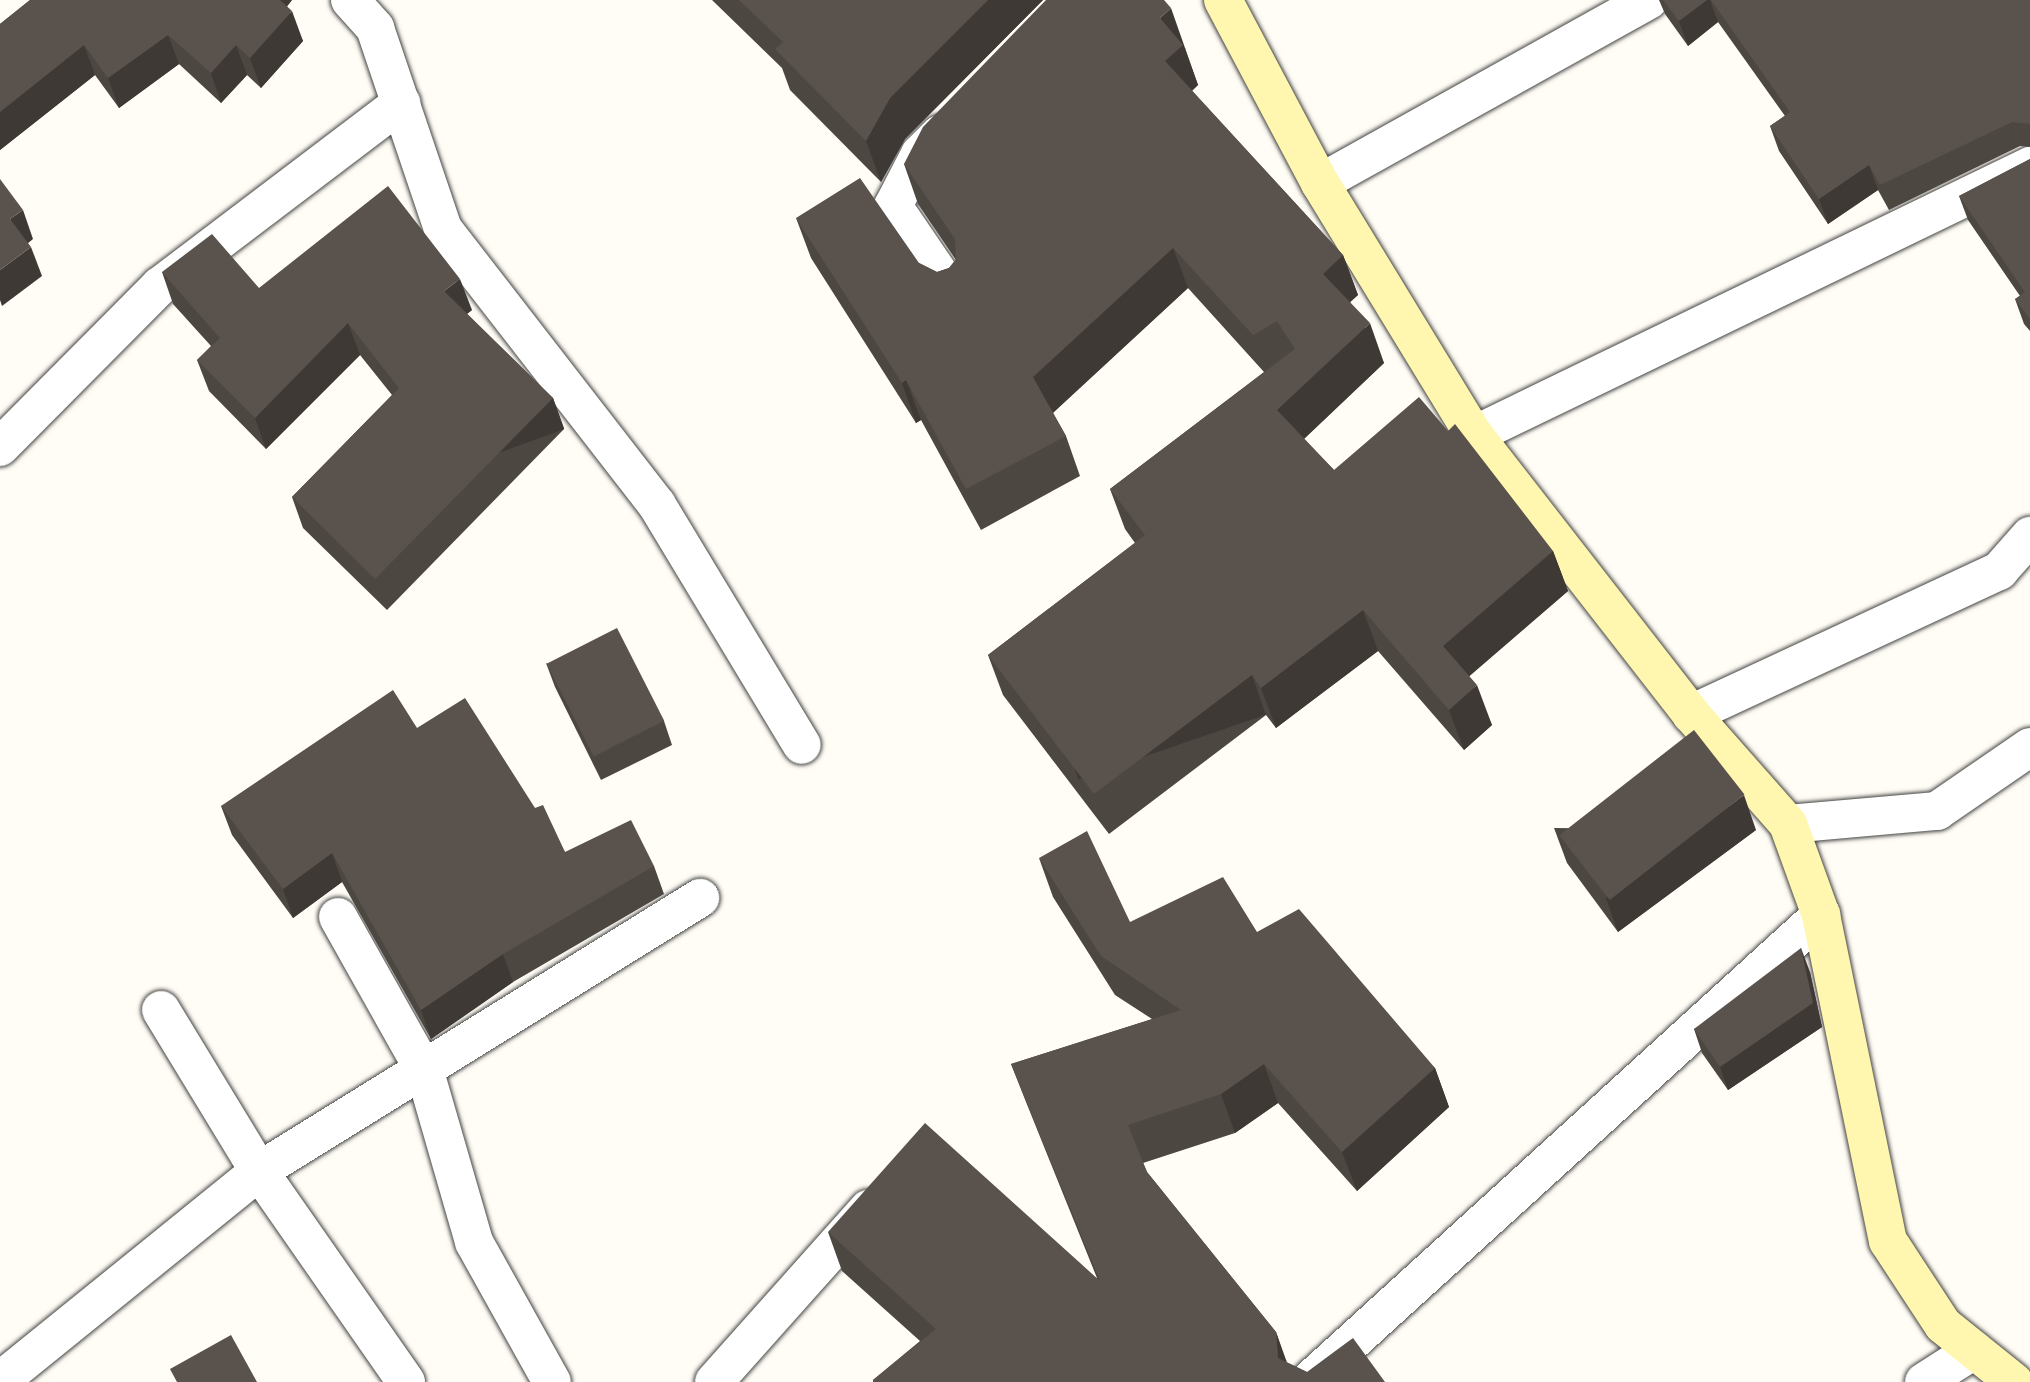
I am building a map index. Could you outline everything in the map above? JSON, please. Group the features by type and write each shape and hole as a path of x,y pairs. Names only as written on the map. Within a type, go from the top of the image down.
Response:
{"street":[{"path":"350,0 375,28 443,229 657,505 802,745"},
{"path":"1223,0 1320,183 1474,435 1691,715 1788,824 1821,915 1888,1241 1943,1325 2014,1382"},
{"path":"1320,183 1649,0"},
{"path":"0,447 160,286 401,103"},
{"path":"951,291 893,206 920,154 968,106"},
{"path":"1474,435 2030,166"},
{"path":"1691,715 1998,571 2030,536"},
{"path":"1788,824 1937,811 2030,747"},
{"path":"0,1381 258,1171 425,1072 700,898"},
{"path":"1308,1382 1821,915"},
{"path":"338,917 425,1072 474,1242 552,1382"},
{"path":"161,1010 258,1171 406,1382"},
{"path":"714,1382 890,1185"},
{"path":"1924,1382 1975,1350"}],"building":[{"path":"30,0 280,0 292,11 250,58 236,45 211,73 168,35 108,78 84,45 0,112 0,24"},
{"path":"739,0 988,0 890,98 866,141 775,49 783,42"},
{"path":"1046,0 1164,0 1171,8 1160,18 1183,45 1165,61 1343,255 1323,274 1370,323 1277,410 1334,470 1419,397 1448,431 1455,424 1553,551 1443,646 1477,685 1449,710 1363,610 1261,688 1252,675 1094,794 988,655 1145,535 1110,489 1295,349 1277,321 1253,335 1173,248 1033,377 1066,436 966,489 906,380 902,383 796,218 860,178 919,263 937,272 949,268 956,259 955,239 904,164 923,127"},
{"path":"1663,0 1707,0 1679,21"},
{"path":"1711,0 2030,0 2030,124 2012,122 1880,185 1869,165 1819,199 1770,126 1790,112"},
{"path":"2030,159 2030,319 2015,299 2025,292 1959,196"},
{"path":"0,179 23,210 10,219 31,247 0,270"},
{"path":"388,186 460,279 444,291 553,398 375,579 292,497 399,388 348,323 255,418 197,360 220,338 162,272 212,234 259,288"},
{"path":"617,628 664,721 594,757 547,664"},
{"path":"393,690 417,728 465,698 535,808 543,805 565,852 631,820 654,866 503,954 421,1010 332,853 283,889 221,806"},
{"path":"1694,730 1744,795 1610,900 1559,835"},
{"path":"1087,831 1130,922 1223,877 1257,932 1299,909 1435,1068 1342,1152 1264,1064 1221,1094 1128,1125 1147,1172 1276,1332 1278,1358 1307,1372 1353,1338 1385,1382 874,1382 873,1380 936,1329 828,1232 925,1123 1100,1281 1011,1064 1181,1010 1101,956 1039,858"},
{"path":"1801,948 1813,1003 1720,1067 1694,1029"},
{"path":"231,1335 257,1382 177,1382 170,1369"}]}
